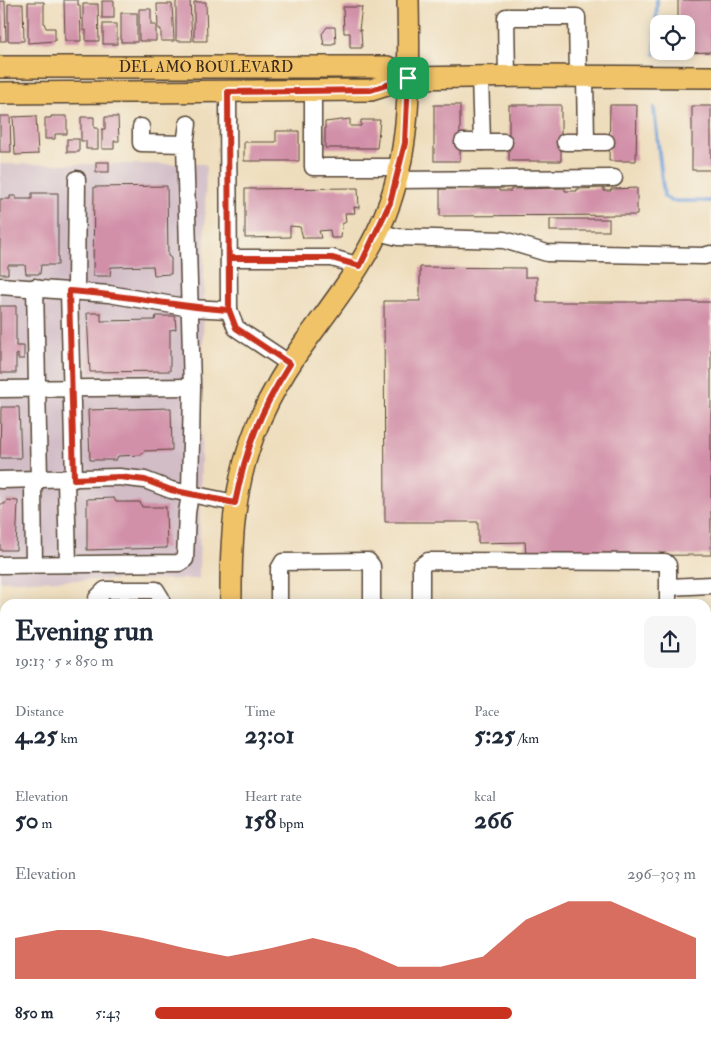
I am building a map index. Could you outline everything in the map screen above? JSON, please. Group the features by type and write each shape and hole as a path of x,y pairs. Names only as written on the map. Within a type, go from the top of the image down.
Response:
{"main road":[{"path":"231,599 230,546 235,503 243,466 255,427 272,391 360,266 390,203 405,143 408,78 408,0"},
{"name":"DEL AMO BOULEVARD","path":"0,67 387,67 408,78"},
{"name":"DEL AMO BOULEVARD","path":"0,93 371,90 408,78 480,76 711,78"}],"street":[{"path":"506,76 506,17 577,17 586,142"},
{"path":"480,76 482,142"},
{"path":"314,90 313,167 397,173 614,178"},
{"path":"228,92 229,310 236,328 290,364"},
{"path":"0,565 179,564 185,560 187,513 190,494 192,387 185,144 188,124"},
{"path":"141,127 141,143 185,144"},
{"path":"464,142 504,142"},
{"path":"565,142 606,142"},
{"path":"68,564 72,291 77,179"},
{"path":"377,232 398,237 504,240 548,253 704,256 711,254"},
{"path":"229,258 332,258 360,266"},
{"path":"0,286 36,287 109,294 190,308 229,310"},
{"path":"34,564 33,487 39,479 36,287"},
{"path":"0,389 192,387"},
{"path":"0,480 119,477 145,480 190,494 235,503"},
{"path":"279,599 279,570 283,562 368,561 372,566 372,599"},
{"path":"422,599 421,566 428,562 665,562 668,565 668,599"},
{"path":"669,587 711,585"},
{"path":"97,599 105,590 156,590 161,599"}],"shaded area":[{"path":"0,164 206,164 199,579 0,581"}],"building":[{"path":"64,0 78,0 78,5 80,5 81,41 65,41"},
{"path":"176,0 190,0 192,41 176,41"},
{"path":"678,0 711,0 711,52 695,53 695,15 678,15"},
{"path":"0,1 5,1 6,41 0,41"},
{"path":"102,1 114,1 114,18 102,18"},
{"path":"28,2 44,2 44,23 46,28 55,28 55,41 28,43"},
{"path":"194,2 206,2 207,41 194,41"},
{"path":"8,4 23,4 24,41 8,41"},
{"path":"83,4 98,4 99,41 86,41 86,30 83,30"},
{"path":"157,4 172,4 174,41 161,41 161,29 158,29"},
{"path":"343,7 362,7 359,30 361,30 362,48 350,48 350,33 344,33"},
{"path":"139,9 151,9 151,25 156,25 156,41 139,41"},
{"path":"121,13 137,13 137,42 121,42"},
{"path":"103,24 117,24 117,44 103,44"},
{"path":"327,27 335,27 336,43 333,43 333,45 324,45 322,34"},
{"path":"434,105 460,105 460,161 434,161"},
{"path":"509,105 561,105 561,161 509,161"},
{"path":"610,105 637,105 636,161 609,161"},
{"path":"692,106 711,106 711,170 692,170"},
{"path":"0,116 10,116 11,152 0,152"},
{"path":"36,116 38,154 15,155 13,117"},
{"path":"51,116 67,116 67,134 55,134 55,139 45,139 45,118 51,118"},
{"path":"81,117 94,117 94,128 98,128 98,149 86,149 86,141 81,141"},
{"path":"105,117 118,117 119,141 114,141 114,149 102,149 102,129 105,129"},
{"path":"350,119 350,126 361,126 361,120 380,120 377,148 325,148 325,122"},
{"path":"276,131 299,131 299,161 244,161 244,142 276,142"},
{"path":"67,139 79,139 79,152 67,152"},
{"path":"96,162 109,162 109,172 96,172"},
{"path":"167,186 168,256 171,258 171,274 154,275 153,266 111,267 110,276 93,276 94,187"},
{"path":"358,188 359,208 354,207 355,213 345,213 346,222 342,224 341,238 331,238 330,230 319,231 321,238 303,238 300,227 290,226 290,237 245,238 245,189"},
{"path":"565,188 565,191 604,188 604,191 611,191 611,189 637,188 637,215 440,216 440,189 499,189 499,191 511,191 511,189"},
{"path":"32,193 58,193 58,265 41,265 40,274 26,274 25,265 8,265 8,274 0,274 0,199 10,199 10,196 16,196 16,199 32,199"},
{"path":"550,219 609,219 609,231 550,231"},
{"path":"420,267 525,268 525,277 537,277 537,302 711,302 711,555 526,556 525,542 478,543 478,522 385,522 384,301 420,301"},
{"path":"0,306 16,306 16,346 24,346 24,359 18,359 18,354 16,355 16,373 0,373"},
{"path":"87,313 101,313 101,321 155,320 156,316 175,316 176,329 170,330 170,371 90,372"},
{"path":"1,407 19,407 21,458 0,458"},
{"path":"171,408 172,450 144,451 141,455 118,456 116,460 90,460 88,410"},
{"path":"114,498 116,502 140,502 142,507 166,507 167,548 87,550 87,499"},
{"path":"7,500 18,501 16,550 0,550 0,504 5,504"}],"waterway":[{"path":"656,15 657,0"},
{"path":"654,108 664,196 671,201 711,201"}],"route":[{"path":"408,78 371,90 228,92 229,310 236,328 256,344 290,364 272,391 255,427 243,466 235,503 217,501 171,490 145,480 119,477 74,479 69,291 109,294 190,308 229,310 229,258 332,258 360,266 390,203 405,143 408,78"}]}
